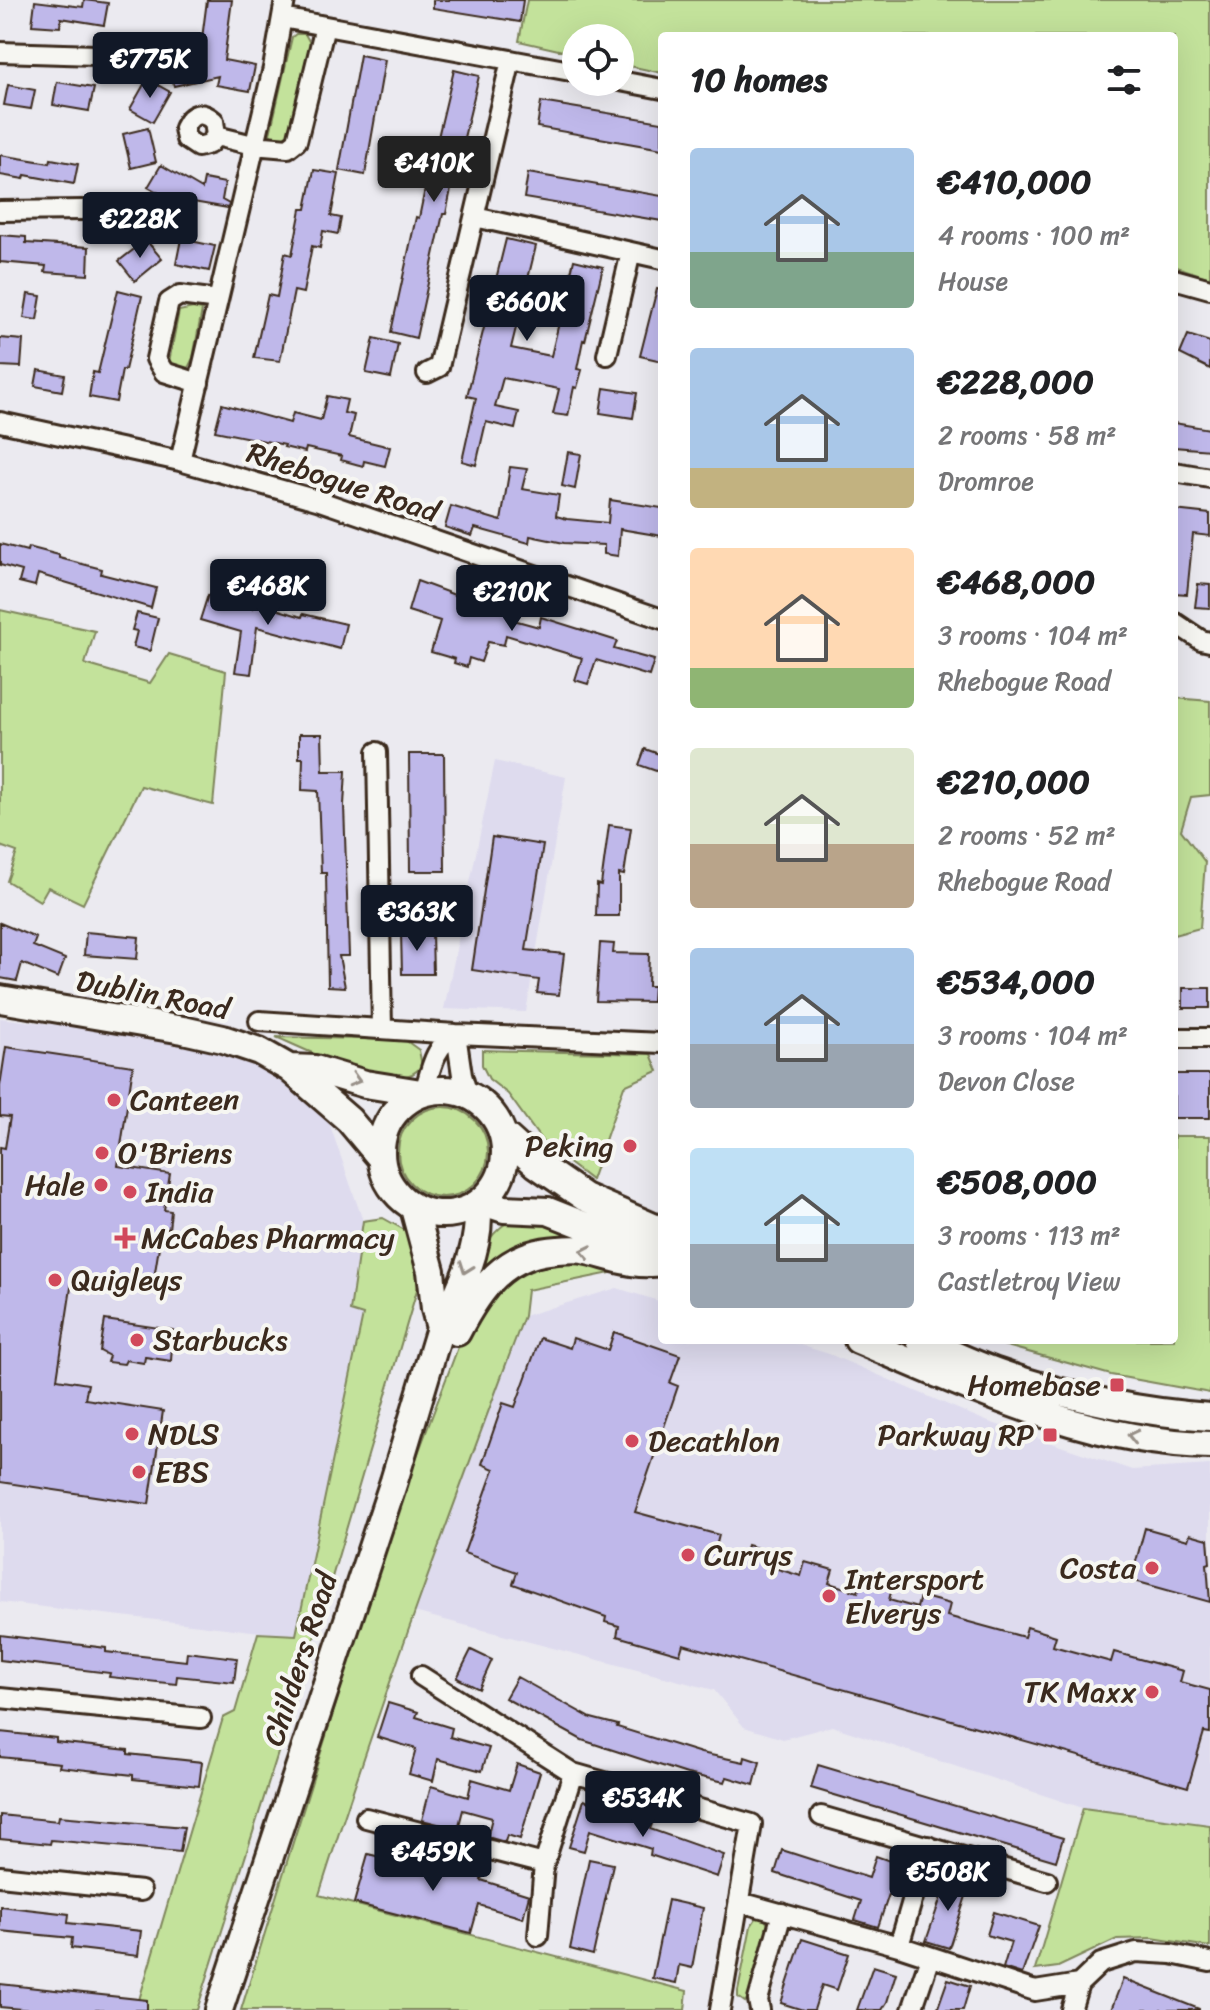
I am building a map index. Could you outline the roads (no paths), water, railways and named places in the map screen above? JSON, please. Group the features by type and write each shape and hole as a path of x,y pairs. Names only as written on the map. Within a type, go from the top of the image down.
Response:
{"main road":[{"name":"Dublin Road","path":"0,999 223,1039 259,1051 289,1068"},
{"path":"289,1068 315,1069 365,1084 423,1093"},
{"path":"289,1068 349,1120 380,1157 391,1187 414,1208 435,1214 457,1213 480,1204 495,1188 503,1171 506,1153 504,1135 496,1118 484,1104 468,1095 446,1089 423,1093 407,1101 386,1125 380,1157"},
{"path":"504,1135 536,1164 584,1197 658,1229"},
{"path":"480,1204 504,1209 548,1211 658,1257"},
{"name":"Childers Road","path":"219,2010 437,1340 473,1248 480,1220 480,1204"},
{"name":"Childers Road","path":"414,1208 431,1271 437,1340"},
{"path":"437,1340 457,1332 475,1298 499,1272 519,1259 541,1251 578,1249 643,1265 658,1260"},
{"path":"868,1344 1056,1419 1152,1441 1210,1445"},
{"path":"930,1344 997,1372 1060,1392 1108,1404 1210,1417"}],"street":[{"path":"180,461 273,68 283,9 325,26 562,69"},
{"path":"216,136 253,145 288,148 297,141 325,26"},
{"path":"0,52 96,55"},
{"path":"427,373 439,367 511,60"},
{"path":"634,84 658,88"},
{"path":"0,211 83,210"},
{"path":"475,217 658,258"},
{"path":"607,355 631,252"},
{"path":"1178,280 1210,289"},
{"path":"199,383 164,372 156,359 169,302 180,295 218,300"},
{"name":"Rhebogue Road","path":"0,422 180,461 317,500 658,618"},
{"path":"1178,473 1210,478"},
{"path":"1178,625 1201,640 1210,642"},
{"path":"377,752 382,1029"},
{"path":"259,1021 658,1043"},
{"path":"423,1093 444,1040 456,1034"},
{"path":"456,1034 468,1095"},
{"path":"1178,1038 1210,1038"},
{"path":"421,1676 573,1773 752,1824 720,2010"},
{"path":"0,1698 201,1718"},
{"path":"538,1936 544,1864 573,1773"},
{"path":"821,1816 1047,1881"},
{"path":"366,1818 544,1864"},
{"path":"899,1946 928,1846"},
{"path":"0,1876 141,1891"},
{"path":"740,1902 899,1946 1035,1991 1079,1984"},
{"path":"760,2010 758,2000 782,1913"},
{"path":"1071,2010 1079,1984 1101,1963 1136,1952 1171,1954 1210,1962"},
{"path":"912,2010 930,1957"}],"place":[{"name":"Canteen","path":"114,1100"},
{"name":"Peking","path":"630,1146"},
{"name":"O'Briens","path":"102,1153"},
{"name":"Hale","path":"101,1185"},
{"name":"India","path":"130,1192"},
{"name":"McCabes Pharmacy","path":"125,1238"},
{"name":"Quigleys","path":"55,1280"},
{"name":"Starbucks","path":"137,1340"},
{"name":"Homebase","path":"1117,1385"},
{"name":"NDLS","path":"132,1434"},
{"name":"Parkway RP","path":"1050,1435"},
{"name":"Decathlon","path":"632,1441"},
{"name":"EBS","path":"139,1472"},
{"name":"Currys","path":"688,1555"},
{"name":"Costa","path":"1152,1568"},
{"name":"Intersport Elverys","path":"829,1596"},
{"name":"TK Maxx","path":"1152,1692"}]}
